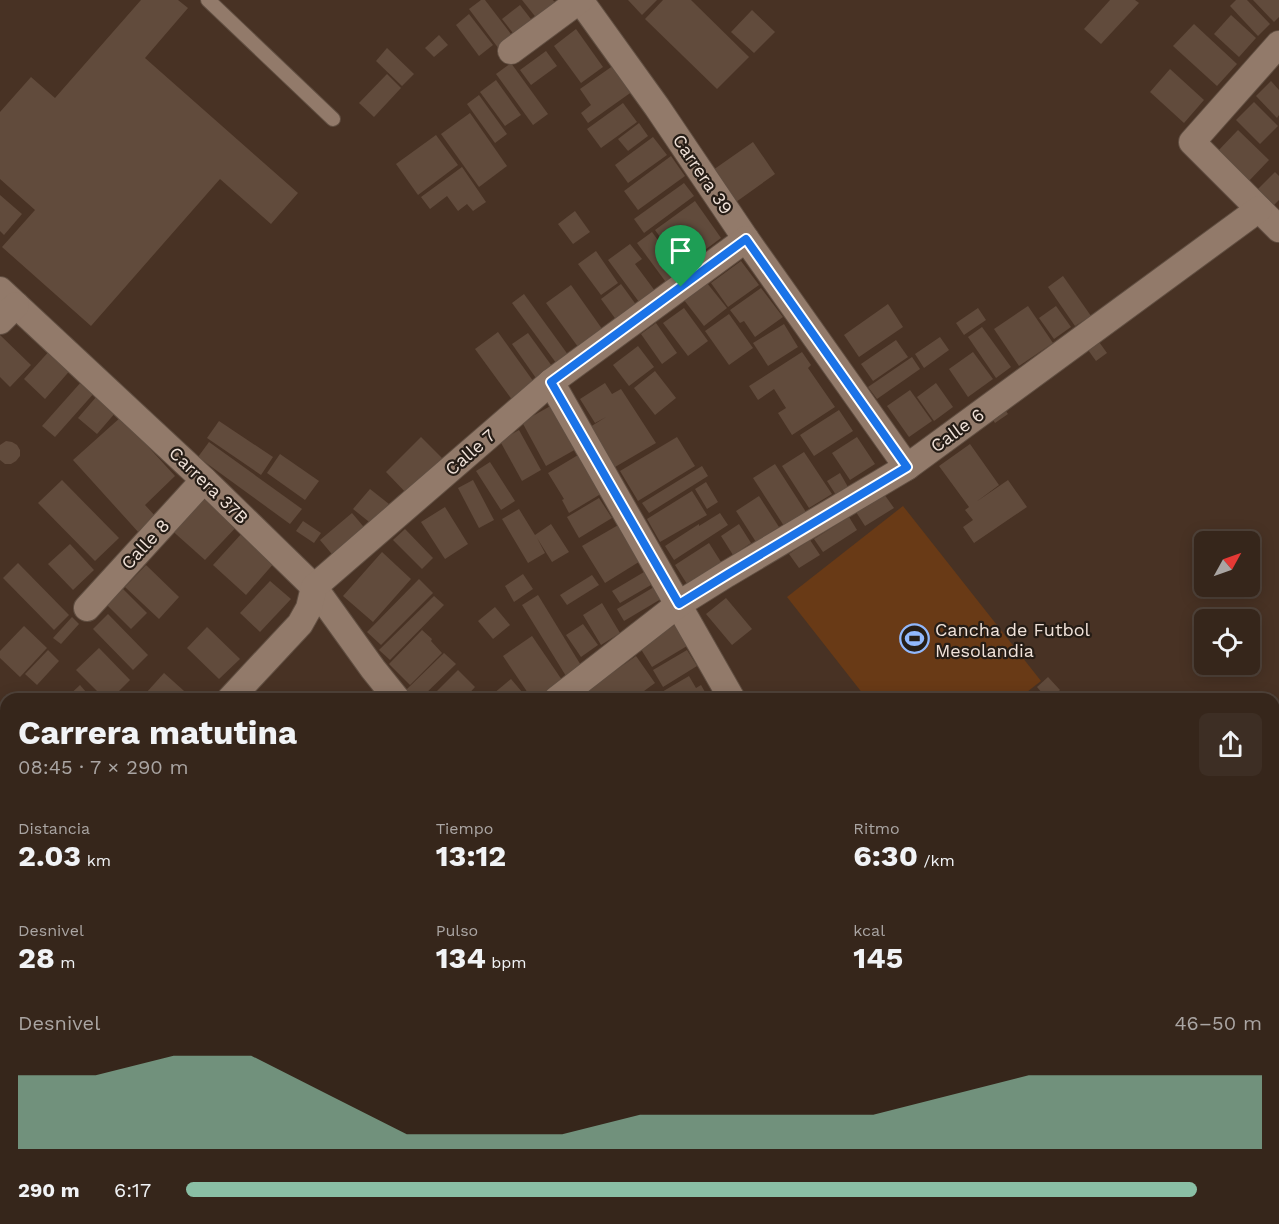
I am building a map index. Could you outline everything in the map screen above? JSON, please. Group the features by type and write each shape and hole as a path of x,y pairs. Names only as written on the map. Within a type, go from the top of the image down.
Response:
{"street":[{"path":"511,51 580,0"},
{"name":"Carrera 39","path":"580,0 907,467"},
{"path":"1279,44 1192,142 1279,229"},
{"name":"Calle 6","path":"565,693 679,604 907,467 1260,209"},
{"name":"Calle 7","path":"314,587 551,382 746,239"},
{"name":"Carrera 37B","path":"5,305 204,480 314,587 392,693"},
{"path":"551,382 729,693"},
{"name":"Calle 8","path":"87,608 204,480"},
{"path":"236,693 300,624 309,608 314,587"}],"lane":[{"path":"208,0 333,119"}],"shaded area":[{"name":"Cancha de Futbol Mesolandia","path":"903,506 1041,681 1026,693 862,693 787,597"}],"building":[{"path":"141,0 178,0 188,8 145,58 298,193 271,224 220,179 91,326 2,247 35,210 0,179 0,112 31,77 55,98"},
{"path":"481,0 485,0 514,38 499,49 469,9"},
{"path":"522,0 553,0 557,5 538,20"},
{"path":"628,0 657,0 642,15"},
{"path":"663,0 691,0 749,57 717,89 645,19"},
{"path":"1110,0 1135,0 1139,3 1101,44 1084,29"},
{"path":"1236,0 1247,0 1270,24 1258,36 1230,6"},
{"path":"1253,0 1279,0 1279,17 1274,22"},
{"path":"520,5 534,23 516,37 502,19"},
{"path":"752,10 775,32 754,53 731,32"},
{"path":"469,14 493,45 479,56 456,25"},
{"path":"1231,15 1256,38 1239,57 1214,34"},
{"path":"1194,24 1237,64 1217,86 1173,46"},
{"path":"576,29 603,67 581,83 554,46"},
{"path":"439,35 448,45 434,57 425,48"},
{"path":"387,48 414,74 402,86 376,61"},
{"path":"546,51 557,66 531,85 520,70"},
{"path":"511,63 548,114 533,125 496,74"},
{"path":"614,65 633,91 588,123 581,113 591,105 580,89"},
{"path":"1170,69 1204,100 1184,123 1150,92"},
{"path":"387,74 401,88 374,117 359,103"},
{"path":"496,80 521,115 505,126 480,92"},
{"path":"1271,81 1279,90 1277,118 1256,96"},
{"path":"479,95 507,134 495,143 467,104"},
{"path":"1254,102 1278,126 1260,144 1236,120"},
{"path":"623,103 637,122 601,148 587,129"},
{"path":"470,113 507,166 479,187 441,134"},
{"path":"639,123 648,136 628,151 618,139"},
{"path":"1238,130 1269,160 1247,183 1216,153"},
{"path":"436,135 458,165 418,195 396,164"},
{"path":"653,137 667,155 628,183 615,165"},
{"path":"753,142 775,174 736,202 713,170"},
{"path":"671,156 685,176 638,210 624,191"},
{"path":"462,167 486,202 473,211 467,204 458,211 447,196 430,209 421,197"},
{"path":"1275,172 1279,176 1279,200 1273,206 1257,190"},
{"path":"684,183 694,196 644,233 634,219"},
{"path":"0,195 22,214 4,235 0,231"},
{"path":"695,201 721,238 682,267 655,230"},
{"path":"575,211 590,232 573,244 558,224"},
{"path":"652,232 683,275 668,285 637,243"},
{"path":"630,244 642,259 635,264 658,295 642,306 608,260"},
{"path":"596,251 618,283 601,295 578,264"},
{"path":"741,261 759,285 728,307 711,283"},
{"path":"1063,276 1091,316 1075,326 1048,287"},
{"path":"707,283 727,308 704,326 684,300"},
{"path":"621,284 637,306 617,321 601,299"},
{"path":"571,285 605,333 581,351 546,303"},
{"path":"761,288 783,317 755,337 744,321 740,323 730,310"},
{"path":"524,294 574,363 562,371 512,303"},
{"path":"888,304 903,327 859,357 844,335"},
{"path":"1028,306 1053,343 1019,366 994,329"},
{"path":"1056,306 1071,327 1054,339 1039,318"},
{"path":"684,308 708,341 688,356 663,323"},
{"path":"978,308 986,320 964,335 956,323"},
{"path":"729,314 753,348 729,365 705,331"},
{"path":"656,323 677,353 662,364 641,334"},
{"path":"784,324 798,347 768,366 753,343"},
{"path":"982,327 1011,367 996,378 968,337"},
{"path":"498,332 536,385 513,401 475,349"},
{"path":"528,333 554,369 538,381 512,344"},
{"path":"0,335 31,365 10,387 0,377"},
{"path":"1094,335 1107,353 1096,361 1083,343"},
{"path":"940,337 949,350 924,368 915,354"},
{"path":"896,340 908,357 873,381 861,364"},
{"path":"638,346 654,367 629,386 613,365"},
{"path":"52,348 73,367 45,399 24,379"},
{"path":"802,352 811,365 808,368 835,407 792,435 778,413 786,408 774,389 758,400 749,386"},
{"path":"973,352 993,379 968,397 949,369"},
{"path":"912,357 920,369 877,399 868,387"},
{"path":"655,371 676,398 655,415 634,388"},
{"path":"82,381 95,392 55,437 42,426"},
{"path":"605,383 612,394 621,389 656,443 615,467 590,427 606,417 595,423 580,399"},
{"path":"936,383 953,407 934,421 917,397"},
{"path":"910,390 932,421 909,437 887,406"},
{"path":"97,396 116,412 97,434 78,418"},
{"path":"554,404 578,448 546,466 522,422"},
{"path":"1002,405 1008,414 995,423 989,414"},
{"path":"839,410 853,431 814,456 800,435"},
{"path":"121,417 175,476 145,505 157,518 140,534 73,460"},
{"path":"219,421 273,457 261,475 207,438"},
{"path":"519,430 541,470 522,481 500,441"},
{"path":"421,437 446,462 410,497 386,472"},
{"path":"677,437 695,466 638,501 620,471"},
{"path":"857,437 875,464 850,480 832,453"},
{"path":"6,441 17,445 20,450 20,456 11,464 5,464 0,460 0,445"},
{"path":"209,442 302,509 290,524 198,457"},
{"path":"970,444 999,485 976,502 1008,480 1027,507 974,543 963,527 973,520 965,510 969,507 939,466"},
{"path":"583,452 604,492 569,513 562,500 564,499 548,473"},
{"path":"804,452 832,494 809,508 782,466"},
{"path":"280,454 319,481 305,500 267,473"},
{"path":"490,462 515,501 501,510 476,471"},
{"path":"775,464 806,512 784,526 753,478"},
{"path":"702,466 708,476 649,513 642,503"},
{"path":"840,473 848,487 836,495 827,481"},
{"path":"62,480 119,538 95,561 38,503"},
{"path":"473,480 494,520 479,528 458,488"},
{"path":"706,482 718,502 707,509 695,489"},
{"path":"203,489 240,523 205,560 168,527"},
{"path":"370,489 389,504 373,525 353,509"},
{"path":"692,491 707,515 660,542 647,519"},
{"path":"884,494 894,508 865,526 856,512"},
{"path":"759,496 779,527 756,542 736,511"},
{"path":"599,498 612,518 579,538 567,517"},
{"path":"445,507 468,544 445,559 421,522"},
{"path":"519,509 535,535 551,524 569,552 552,562 537,538 545,553 528,563 502,519"},
{"path":"352,513 368,532 336,559 320,540"},
{"path":"720,513 728,525 674,560 665,546"},
{"path":"849,517 857,530 823,552 814,539"},
{"path":"303,521 321,533 314,543 296,531"},
{"path":"620,524 642,560 605,583 582,546"},
{"path":"739,524 751,543 733,555 721,536"},
{"path":"405,529 433,558 422,569 393,540"},
{"path":"243,532 275,562 246,595 213,565"},
{"path":"810,540 820,555 799,568 789,554"},
{"path":"709,543 721,562 687,584 675,565"},
{"path":"70,544 94,570 73,590 48,564"},
{"path":"382,552 411,579 373,622 343,596"},
{"path":"18,563 69,615 54,630 3,578"},
{"path":"146,565 179,597 159,619 125,587"},
{"path":"644,572 651,585 620,603 612,591"},
{"path":"523,574 533,589 514,602 505,586"},
{"path":"592,575 599,585 567,605 560,595"},
{"path":"419,579 433,593 381,645 367,632"},
{"path":"270,581 291,599 260,632 240,613"},
{"path":"654,587 661,599 624,621 617,609"},
{"path":"123,589 147,613 131,629 107,605"},
{"path":"538,595 582,667 566,676 522,605"},
{"path":"434,596 444,605 390,660 379,650"},
{"path":"726,598 752,629 732,645 706,614"},
{"path":"602,603 620,633 601,645 583,615"},
{"path":"495,607 510,625 493,639 478,621"},
{"path":"108,614 148,655 133,670 93,629"},
{"path":"72,617 79,624 61,644 53,638"},
{"path":"583,624 598,645 581,657 566,635"},
{"path":"675,625 687,646 652,667 639,646"},
{"path":"24,626 47,648 20,677 0,658 0,651"},
{"path":"207,627 240,659 219,679 187,648"},
{"path":"422,630 442,653 410,685 389,664"},
{"path":"532,636 562,680 543,693 528,693 503,656"},
{"path":"99,648 130,680 117,693 99,693 76,670"},
{"path":"48,650 59,661 37,685 25,674"},
{"path":"687,650 697,666 663,687 653,670"},
{"path":"444,653 456,664 426,693 409,693 406,690"},
{"path":"636,656 655,683 641,693 584,693"},
{"path":"458,670 475,687 470,693 435,693"},
{"path":"164,673 186,693 146,693"},
{"path":"689,676 696,688 701,685 706,693 660,693"},
{"path":"1048,677 1060,690 1057,693 1042,693 1037,687"},
{"path":"511,679 523,693 494,693"},
{"path":"80,685 87,693 71,693"}],"place":[{"name":"Cancha de Futbol Mesolandia","path":"914,639"}],"route":[{"path":"746,239 907,467 679,604 551,382 681,287 746,239"}]}
